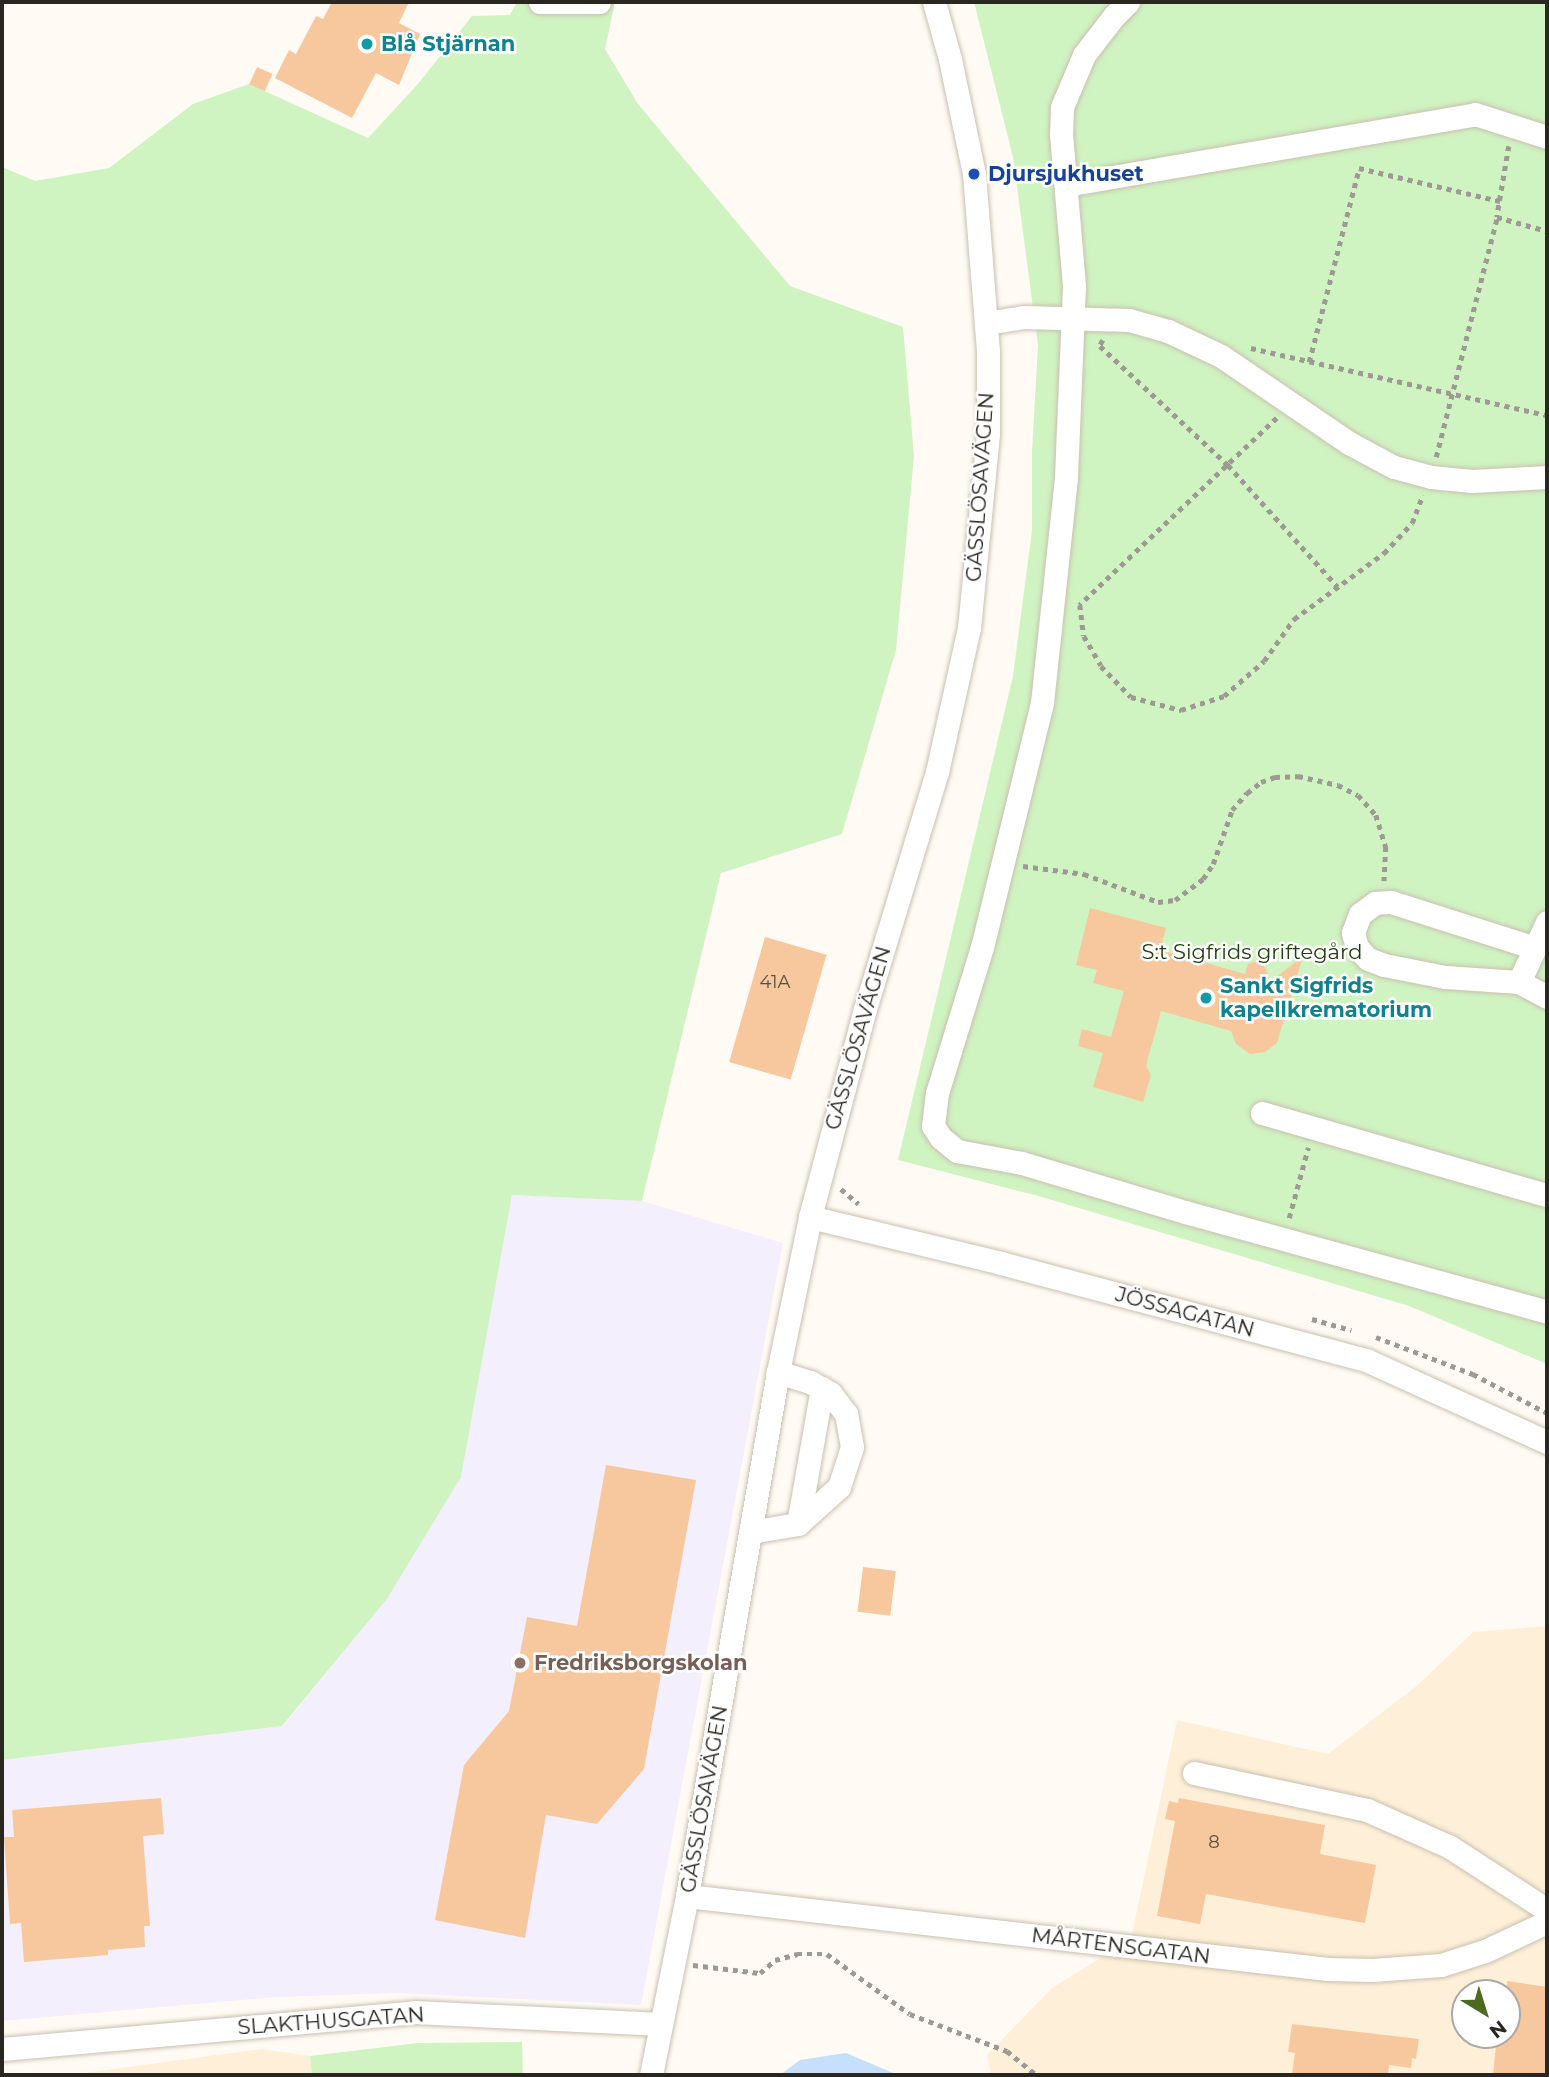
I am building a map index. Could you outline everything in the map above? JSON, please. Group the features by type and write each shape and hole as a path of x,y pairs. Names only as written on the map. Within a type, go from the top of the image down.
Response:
{"street":[{"path":"540,2 599,2"},
{"name":"GÄSSLÖSAVÄGEN","path":"651,2075 687,1896 778,1372 810,1217 865,1009 937,772 969,628 988,433 986,323 974,174 950,59 934,2"},
{"path":"1128,2 1084,55 1062,107 1061,134 1074,286 1066,478 1042,703 1003,866 937,1093 933,1126 941,1138 957,1151 1022,1163 1547,1312"},
{"path":"1066,185 1475,114 1547,137"},
{"path":"986,323 1024,317 1129,320 1168,331 1221,356 1349,443 1394,467 1431,477 1496,482 1547,477"},
{"path":"1535,948 1391,902 1380,903 1360,914 1353,933 1357,947 1368,959 1445,977 1519,982 1547,997"},
{"path":"1519,982 1547,922"},
{"path":"1262,1113 1547,1195"},
{"name":"JÖSSAGATAN","path":"810,1217 1001,1263 1366,1360 1547,1442"},
{"path":"750,1532 798,1524 839,1487 852,1447 846,1414 830,1393 778,1372"},
{"path":"798,1524 821,1388"},
{"path":"1194,1773 1367,1810 1450,1847 1547,1910"},
{"name":"MÅRTENSGATAN","path":"687,1896 825,1909 1328,1969 1372,1970 1441,1965 1485,1951 1547,1922"},
{"name":"SLAKTHUSGATAN","path":"2,2049 415,2012 661,2024"}],"path":[{"path":"1290,405 1080,605 1084,636 1101,666 1131,697 1181,710 1224,696 1264,662 1294,619 1384,553 1412,523 1431,477 1454,394 1497,217 1513,128"},
{"path":"1309,362 1359,167 1500,201"},
{"path":"1497,217 1547,231"},
{"path":"1109,319 1100,346 1227,465 1338,587"},
{"path":"1221,356 1245,347 1547,415"},
{"path":"1003,866 1059,868 1084,874 1158,902 1175,900 1203,879 1213,864 1232,810 1247,793 1261,782 1275,777 1298,776 1338,785 1358,795 1376,815 1386,848 1380,903"},
{"path":"1284,1239 1313,1128"},
{"path":"692,1965 760,1973 775,1960 797,1954 827,1954 910,2014 1007,2051 1037,2075"}],"shaded area":[{"name":"Fredriksborgskolan","path":"512,1195 642,1201 783,1243 641,2005 397,1993 277,1997 2,2021 2,1760 283,1726 387,1599 461,1477"},
{"path":"1547,1626 1547,2075 991,2075 987,2055 1052,1988 1131,1939 1177,1720 1328,1754 1419,1684 1473,1632"},
{"path":"262,2049 310,2056 312,2075 69,2075"}],"green space":[{"path":"517,2 615,2 605,49 638,104 790,286 903,327 914,456 896,650 842,834 721,873 642,1201 512,1195 461,1477 387,1599 282,1726 2,1760 2,167 35,181 109,168 193,104 249,84 368,138 417,85 472,16 510,15"},
{"name":"S:t Sigfrids griftegård","path":"974,2 1547,2 1547,1364 1409,1306 1035,1195 898,1160 1013,676 1032,530 1032,452 1038,345 1013,157"},
{"path":"522,2042 523,2075 312,2075 310,2056 418,2043"}],"water":[{"path":"846,2053 898,2075 780,2075 800,2060"}],"building":[{"name":"Blå Stjärnan","path":"332,2 409,2 399,23 420,34 399,85 376,73 352,118 275,78 289,50 296,54 316,16 323,19"},
{"path":"257,67 273,74 265,91 249,84"},
{"name":"Sankt Sigfrids kapellkrematorium","path":"1090,908 1166,928 1160,950 1245,974 1248,964 1260,959 1268,973 1267,985 1273,980 1274,983 1275,978 1303,956 1277,1043 1265,1052 1250,1054 1236,1044 1231,1031 1161,1011 1146,1066 1151,1075 1143,1102 1093,1087 1103,1053 1078,1046 1082,1029 1111,1037 1124,991 1093,983 1097,970 1076,965"},
{"path":"765,937 827,955 791,1080 729,1062"},
{"path":"606,1465 696,1480 644,1769 597,1824 546,1815 525,1938 435,1920 464,1765 509,1711 527,1617 577,1626"},
{"path":"863,1567 896,1571 890,1616 858,1612"},
{"path":"161,1798 164,1834 143,1836 150,1926 144,1926 145,1947 108,1950 108,1955 24,1962 21,1923 10,1924 4,1837 14,1837 12,1810"},
{"path":"1179,1798 1325,1825 1320,1854 1376,1865 1365,1923 1206,1894 1200,1924 1157,1916 1175,1821 1165,1819 1169,1801 1178,1803"},
{"path":"1521,1983 1547,1987 1547,2075 1493,2075 1496,2049 1521,2049"},
{"path":"1292,2024 1419,2039 1416,2059 1412,2058 1411,2068 1389,2065 1388,2075 1292,2075 1295,2053 1288,2052"}],"place":[{"name":"Blå Stjärnan","path":"367,44"},
{"name":"Djursjukhuset","path":"974,174"},
{"name":"Sankt Sigfrids kapellkrematorium","path":"1206,998"},
{"name":"Fredriksborgskolan","path":"520,1663"}]}
